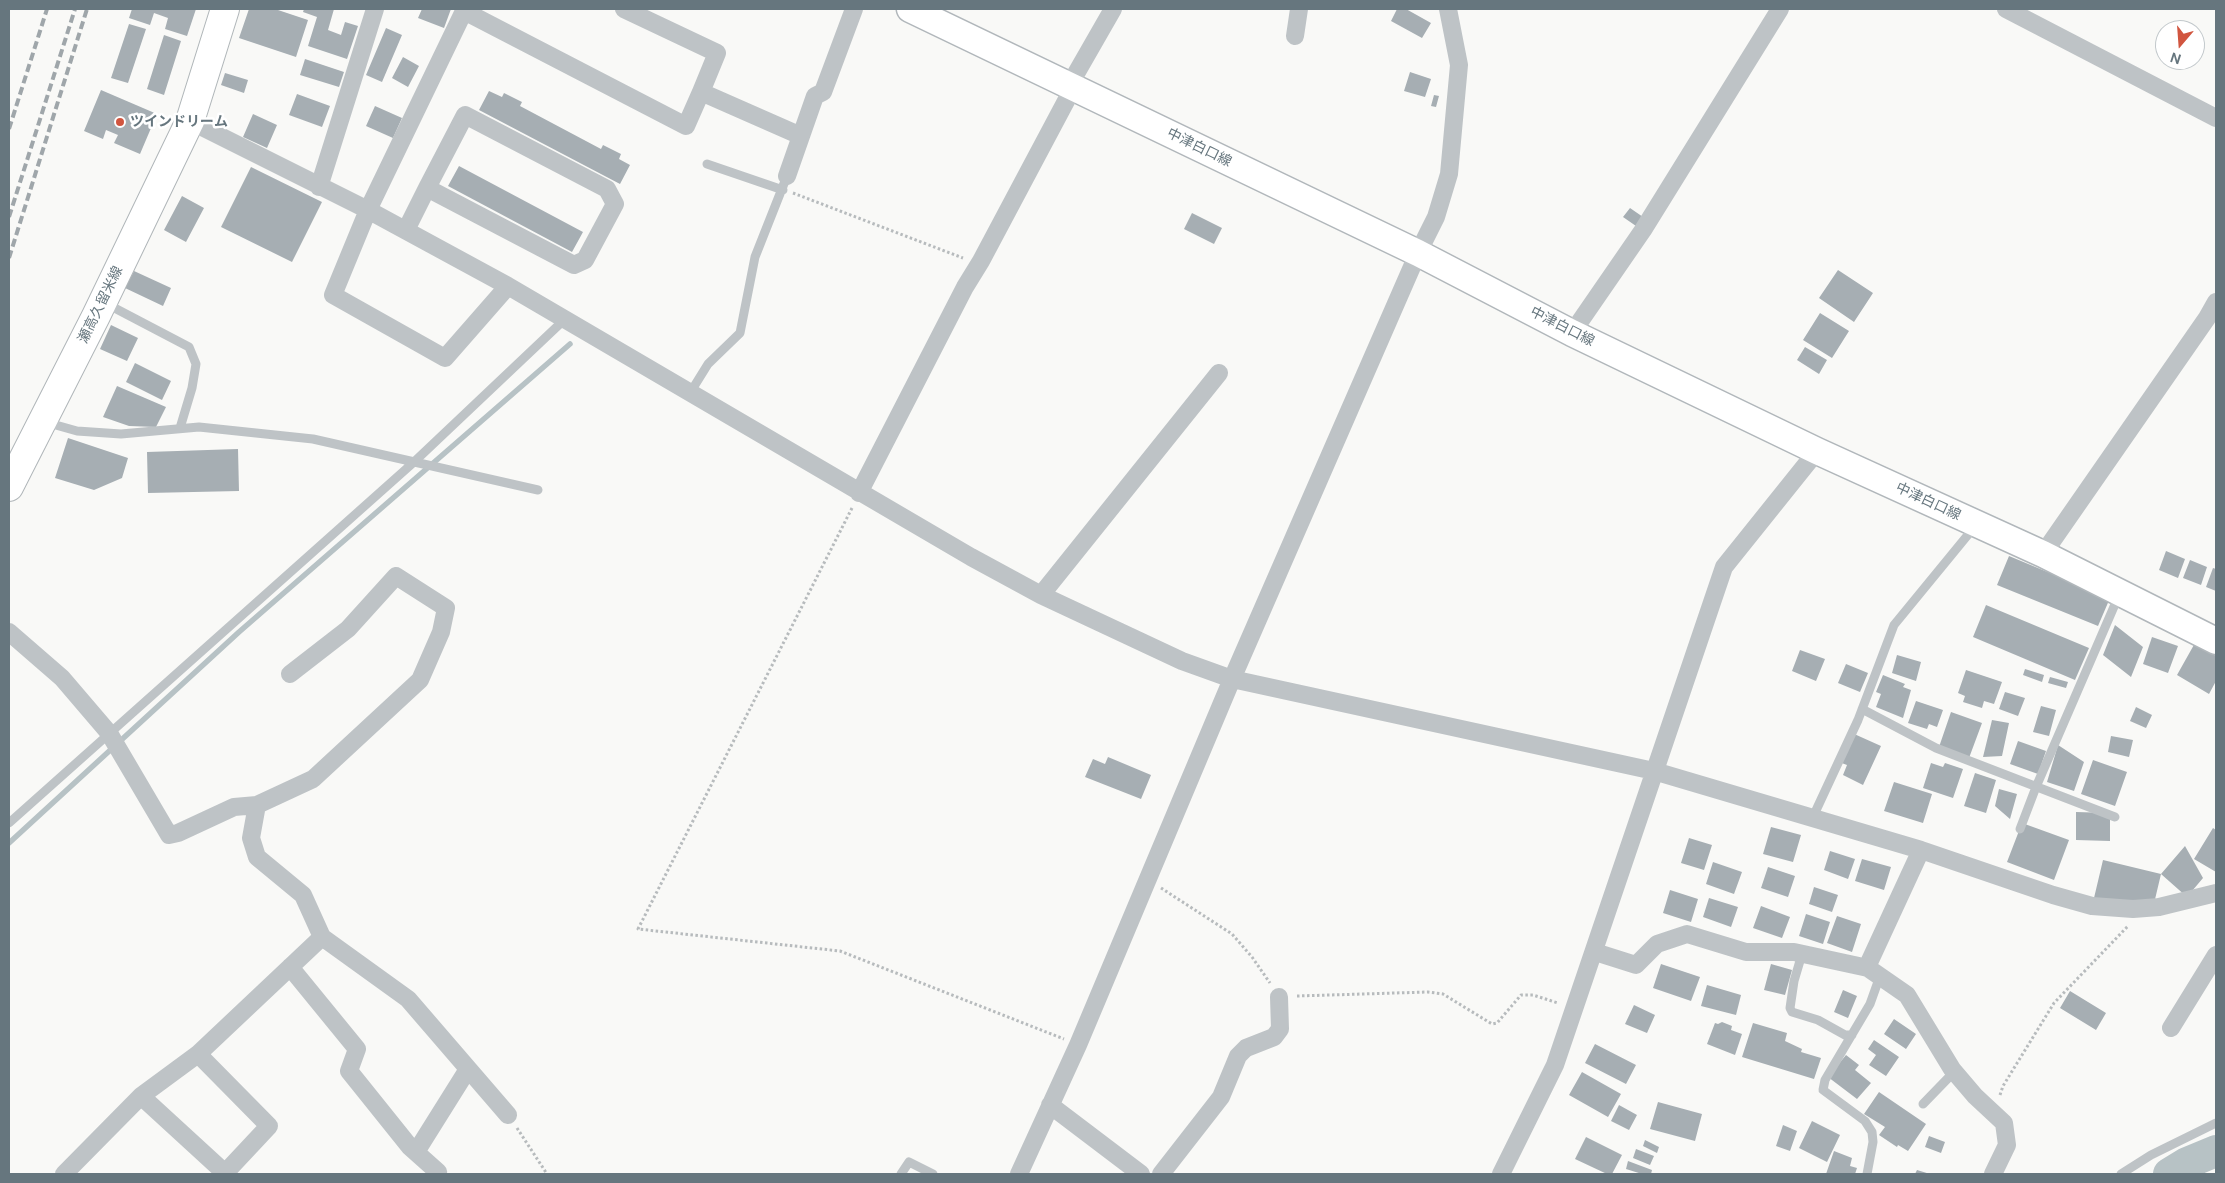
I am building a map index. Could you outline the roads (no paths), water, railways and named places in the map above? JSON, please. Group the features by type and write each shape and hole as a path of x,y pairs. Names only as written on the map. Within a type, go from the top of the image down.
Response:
{"main road":[{"name":"瀬高久留米線","path":"9,487 103,302 190,121 225,9"},
{"name":"中津白口線","path":"910,9 1072,85 1418,253 1572,333 1817,451 2043,554 2216,641"}],"street":[{"path":"319,187 375,9"},
{"path":"508,286 445,358 333,295 368,210 465,10 686,126 718,53 624,9"},
{"path":"785,183 815,96 823,92 854,9"},
{"path":"859,493 965,287 980,264 1113,9"},
{"path":"1295,36 1299,9"},
{"path":"1021,1174 1078,1045 1232,679 1418,253 1436,217 1449,174 1459,65 1448,9"},
{"path":"1572,333 1643,230 1780,9"},
{"path":"2006,9 2216,118"},
{"path":"701,92 801,136"},
{"path":"406,230 427,188 465,115 608,190 615,204 585,260 574,265 427,188"},
{"path":"190,121 368,210 508,286 859,493 1041,595 1182,661 1232,679 1654,771 1922,850 2053,895 2092,906 2159,907 2216,893"},
{"path":"2043,554 2207,318 2216,302"},
{"path":"1041,595 1219,373"},
{"path":"1501,1174 1555,1065 1595,952 1654,771 1724,567 1817,451"},
{"path":"9,632 62,678 109,733 168,835 178,833 234,807 257,805 314,779 420,680 441,632 446,608 396,576 348,629 290,674"},
{"path":"257,805 251,838 257,857 303,895 322,937 408,999 508,1115"},
{"path":"1873,972 1922,850"},
{"path":"1595,952 1636,965 1657,944 1686,934 1746,952 1802,954 1873,972 1907,995 1954,1072 1975,1096 2004,1123 2007,1144 1993,1174"},
{"path":"64,1174 140,1096 198,1054 322,937"},
{"path":"2171,1028 2216,955"},
{"path":"290,967 357,1049 349,1071 416,1152 438,1172 437,1174"},
{"path":"1161,1174 1221,1097 1238,1056 1246,1048 1274,1037 1280,1029 1279,997"},
{"path":"140,1096 225,1173 268,1126 198,1054"},
{"path":"416,1152 468,1069"},
{"path":"1050,1105 1125,1166 1141,1174"}],"lane":[{"path":"690,393 708,364 740,333 755,257 785,183 707,164"},
{"path":"103,302 188,347 196,364 192,388 180,428"},
{"path":"9,823 414,462 564,320"},
{"path":"42,422 77,431 121,434 198,427 313,439 538,490"},
{"path":"1812,819 1862,709 1894,625 1976,524"},
{"path":"2020,829 2036,787 2120,594"},
{"path":"1862,709 1936,748 2115,817"},
{"path":"1802,954 1794,980 1790,1008 1792,1012 1818,1020 1837,1031 1852,1035"},
{"path":"1867,1174 1873,1142 1872,1132 1864,1121 1823,1090 1825,1080 1870,1004 1873,972"},
{"path":"1923,1104 1954,1072"},
{"path":"2121,1174 2151,1155 2216,1123"},
{"path":"901,1174 909,1162 932,1174"}],"waterway":[{"path":"9,843 239,632 570,344"},
{"path":"2169,1174 2187,1163 2216,1151"}],"railway":[{"path":"9,129 47,9"},
{"path":"9,217 75,9"},
{"path":"9,258 87,9"}],"place":[{"name":"ツインドリーム","path":"120,122"}]}
